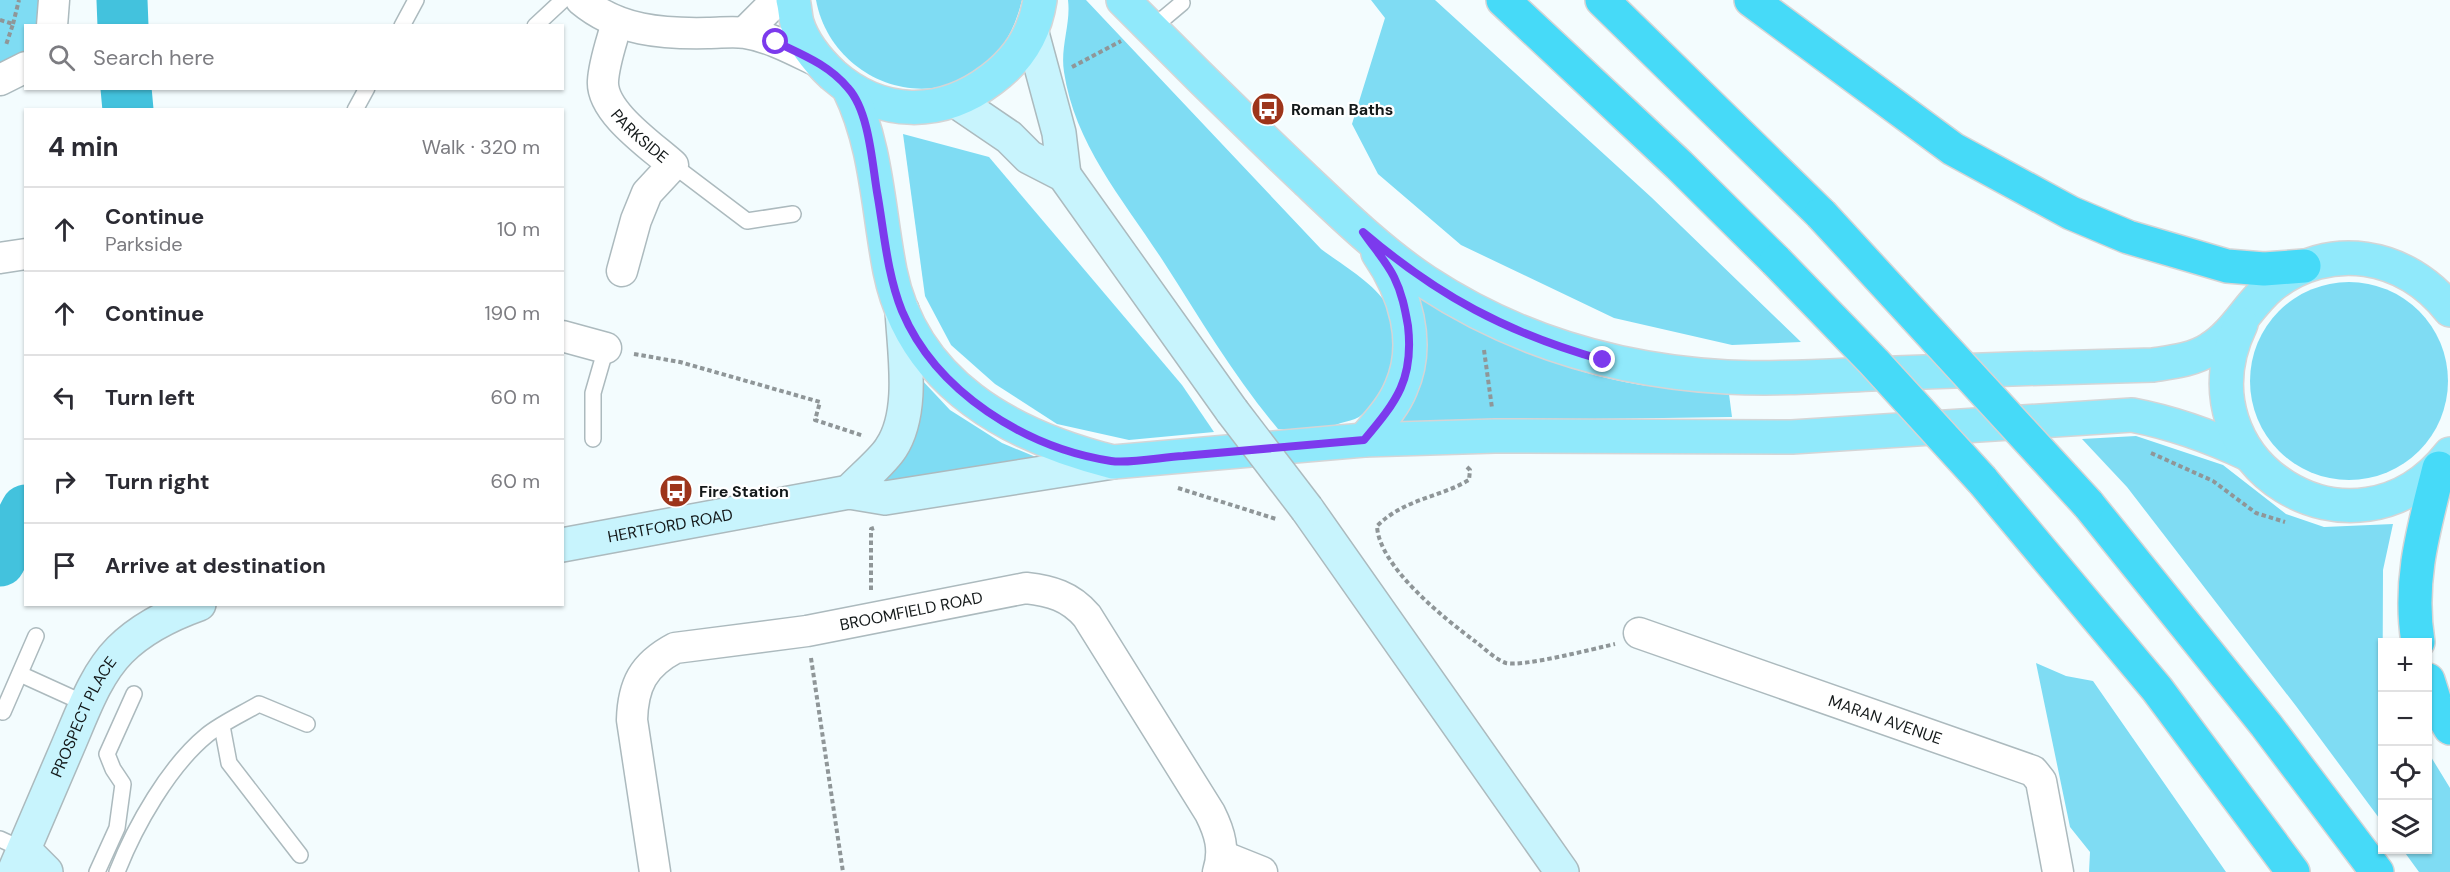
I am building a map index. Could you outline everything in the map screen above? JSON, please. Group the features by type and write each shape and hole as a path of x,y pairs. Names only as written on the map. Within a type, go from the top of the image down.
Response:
{"highway":[{"path":"1503,0 1671,157 1776,261 1874,362 1982,480 2157,689 2293,872"},
{"path":"1602,0 1821,214 2088,504 2266,725 2377,872"},
{"path":"1751,0 1953,149 2071,213 2128,237 2227,266 2264,269 2304,266"},
{"path":"2418,638 2414,588 2418,555 2444,461"},
{"path":"2432,692 2450,728"}],"main road":[{"path":"794,0 797,24 819,62 849,89 876,102 906,107 935,106 956,101 979,89 999,74 1016,58 1032,33 1040,0"},
{"path":"1124,0 1137,35 1284,159 1363,232 1424,281 1491,319 1557,346 1603,360 1683,373 1729,377 2152,364 2183,360 2211,349 2245,316 2270,286 2304,266 2331,259 2370,260 2388,264 2414,276 2446,300"},
{"path":"1032,33 1059,133 1065,175 1232,411 1295,515 1562,872"},
{"path":"849,89 862,116 870,149 890,273 902,310 917,342 933,363 970,399 994,416 1052,444 1113,462 1364,440 1495,436 1792,437 2132,415 2164,421 2205,434 2248,454"},
{"path":"956,101 1009,137 1029,157 1065,175"},
{"path":"1363,232 1393,275 1401,292 1411,350 1408,370 1401,390 1364,440"},
{"path":"849,492 890,451 899,434 905,412 902,310"},
{"path":"2245,316 2232,342 2226,371 2226,400 2234,428 2248,454 2269,477 2295,494 2325,504 2356,506 2386,501 2415,488 2444,461"},
{"name":"HERTFORD ROAD","path":"564,546 849,492 885,498 1113,462"},
{"path":"155,614 190,606"},
{"name":"PROSPECT PLACE","path":"21,858 86,704 102,674 118,652 155,614"}],"street":[{"path":"52,24 54,0"},
{"path":"581,0 590,8 617,22 645,31 671,34 745,32 776,42 819,62"},
{"path":"745,32 777,0"},
{"name":"PARKSIDE","path":"617,22 605,69 603,83 605,95 613,111 673,165 647,193 636,220 622,271"},
{"path":"0,258 24,254"},
{"path":"564,337 606,348"},
{"name":"BROOMFIELD ROAD","path":"655,872 632,720 633,700 638,683 652,662 675,648 807,631 1026,588 1046,590 1071,600 1087,616 1210,813 1218,829 1220,864"},
{"name":"MARAN AVENUE","path":"1639,633 2033,771 2041,781 2058,872"},
{"path":"1220,864 1262,872"}],"lane":[{"path":"403,24 416,0"},
{"path":"537,24 562,0"},
{"path":"1137,35 1182,3"},
{"path":"356,108 365,90"},
{"path":"673,165 747,222 793,214"},
{"path":"592,439 593,393 606,348"},
{"path":"3,712 36,636"},
{"path":"20,674 86,704"},
{"path":"97,872 117,828 123,784 112,769 107,753 135,694"},
{"path":"117,872 169,774 208,734 259,704 307,724"},
{"path":"222,726 229,763 300,855"}],"path":[{"path":"10,66 13,24 19,0"},
{"path":"0,21 13,24"},
{"path":"1064,72 1137,35"},
{"path":"1483,343 1495,436"},
{"path":"606,348 680,362 820,402 815,420 861,434 890,451"},
{"path":"1462,462 1470,470 1469,480 1455,488 1417,499 1387,515 1377,526 1377,535 1385,550 1425,601 1487,651 1506,663 1540,659 1622,643 1639,633"},
{"path":"1176,487 1295,515"},
{"path":"871,597 871,529 882,526"},
{"path":"807,631 843,872"}],"shaded area":[{"path":"0,0 49,0 43,24 24,24 24,56 0,68"},
{"path":"816,0 1022,0 1016,21 1006,40 985,65 952,84 926,89 901,87 877,79 856,65 838,48 824,25"},
{"path":"1068,0 1086,0 1321,249 1366,282 1387,305 1393,318 1395,333 1392,365 1379,394 1359,417 1317,429 1278,429 1233,369 1104,173 1079,125 1070,99 1063,63"},
{"path":"1371,0 1435,0 1651,197 1801,342 1732,345 1614,318 1461,245 1378,174 1352,124 1385,18"},
{"path":"903,134 989,157 1182,385 1214,432 1129,440 1057,424 995,384 951,345 925,296"},
{"path":"2349,282 2368,284 2387,290 2404,299 2419,311 2431,326 2440,343 2446,362 2448,381 2446,400 2440,419 2431,436 2419,451 2404,463 2387,472 2368,478 2349,480 2330,478 2311,472 2294,463 2279,451 2267,436 2258,419 2252,400 2250,381 2252,362 2258,343 2267,326 2279,311 2294,299 2311,290 2330,284"},
{"path":"1415,295 1496,339 1553,362 1641,385 1729,394 1732,417 1391,422"},
{"path":"920,378 950,410 1002,443 1043,460 886,485 880,476"},
{"path":"2136,436 2223,465 2286,514 2324,527 2393,524 2383,570 2383,638 2378,638 2378,817 2127,487 2082,439"},
{"path":"2036,663 2066,676 2093,681 2226,872 2089,872 2090,852 2070,827"},
{"path":"2432,759 2450,788 2450,872 2419,872 2406,854 2432,854"}],"waterway":[{"path":"122,0 123,24"},
{"path":"126,90 128,108"},
{"path":"0,561 24,514"}],"place":[{"name":"Roman Baths","path":"1268,109"},
{"name":"Fire Station","path":"676,491"}],"route":[{"path":"776,42 819,62 849,89 862,116 870,149 890,273 902,310 917,342 933,363 970,399 994,416 1052,444 1113,462 1364,440 1401,390 1408,370 1411,350 1401,292 1393,275 1363,232 1397,261 1454,300 1530,336 1603,360"}]}
